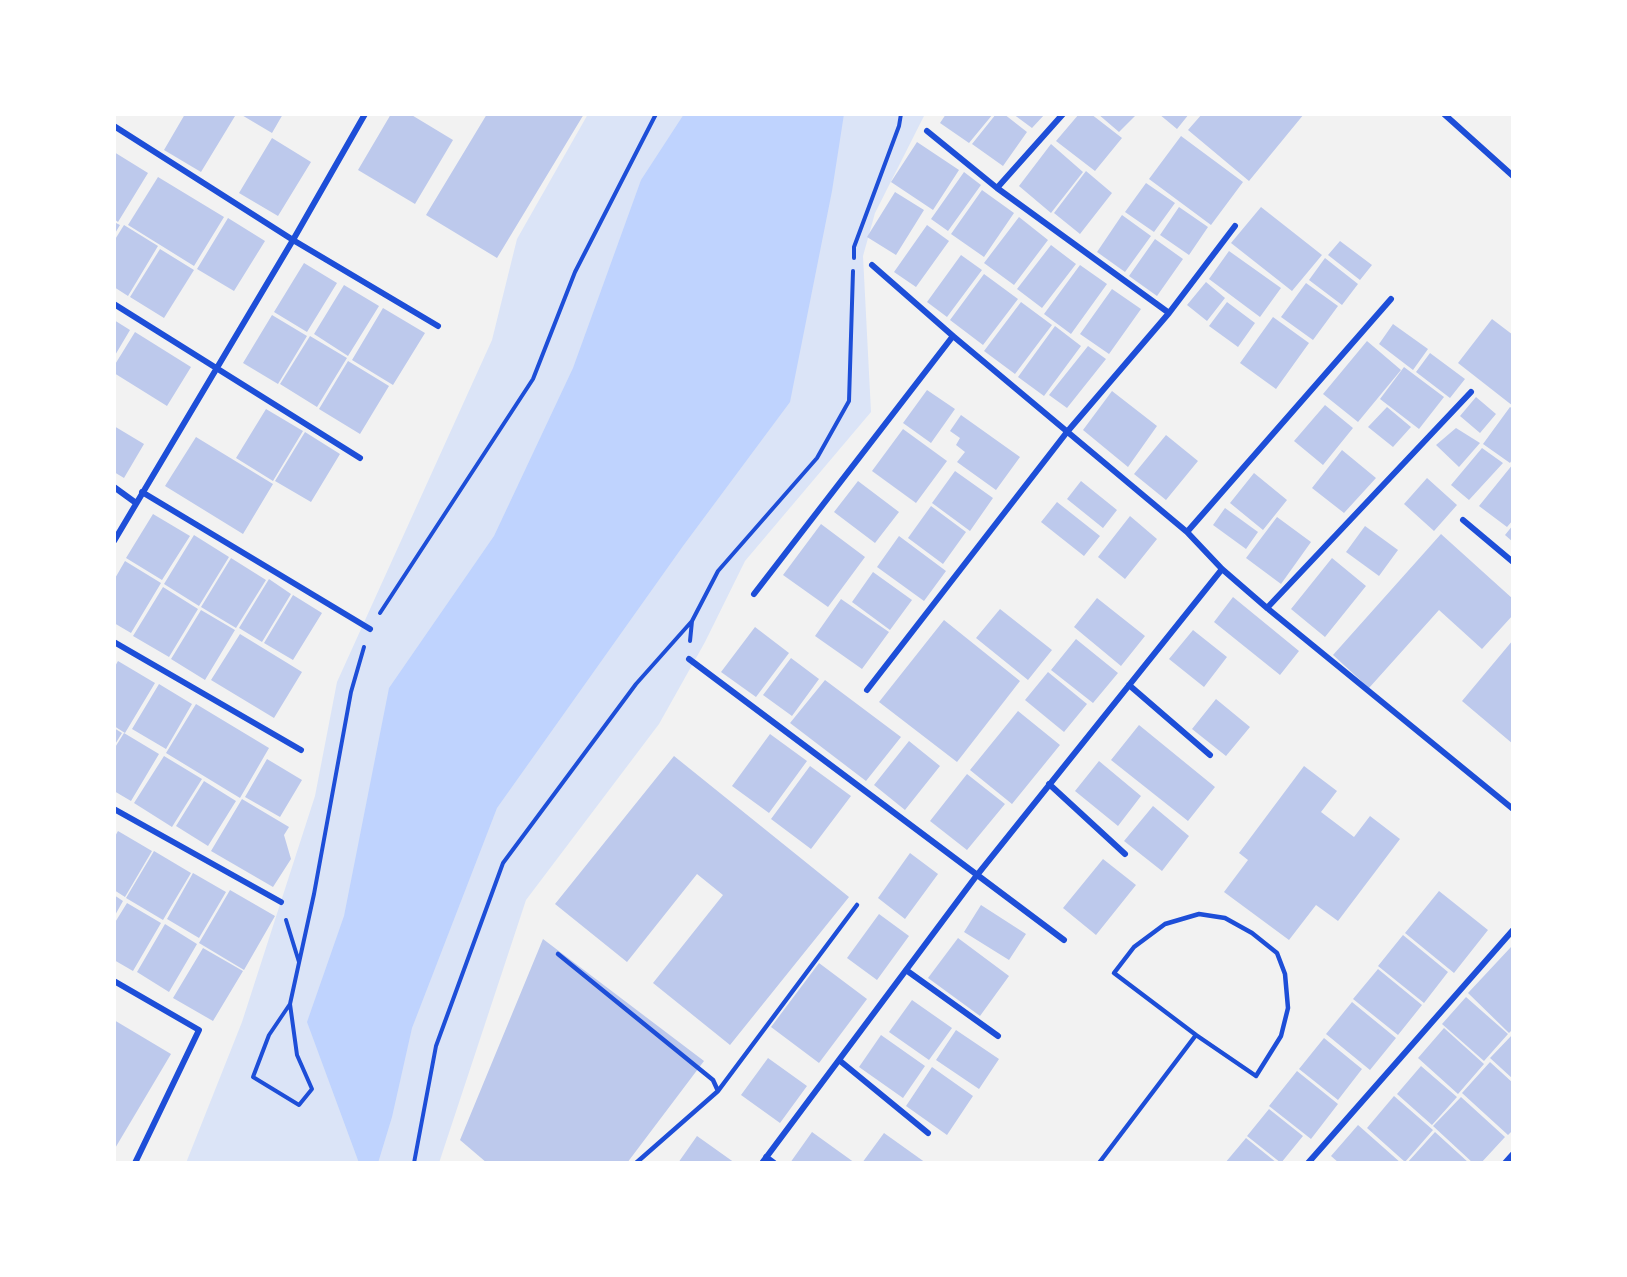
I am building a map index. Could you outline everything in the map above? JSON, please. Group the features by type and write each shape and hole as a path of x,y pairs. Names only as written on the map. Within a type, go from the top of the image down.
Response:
{"street":[{"path":"114,541 365,114"},
{"path":"997,188 1063,114"},
{"path":"1444,114 1513,176"},
{"path":"114,126 293,240 438,326"},
{"path":"927,131 997,188 1169,313"},
{"path":"867,690 1067,432 1169,313 1235,226"},
{"path":"872,265 1187,532 1222,569 1267,608 1513,809"},
{"path":"1187,532 1391,299"},
{"path":"114,304 360,458"},
{"path":"754,594 953,336"},
{"path":"1267,608 1471,392"},
{"path":"114,487 136,503"},
{"path":"142,492 370,629"},
{"path":"1463,520 1513,562"},
{"path":"774,1163 764,1160 977,875 1222,569"},
{"path":"114,642 301,750"},
{"path":"689,659 1064,939"},
{"path":"1129,685 1210,755"},
{"path":"1049,784 1125,854"},
{"path":"114,810 281,902"},
{"path":"1308,1163 1513,930"},
{"path":"906,970 998,1036"},
{"path":"114,981 199,1030 135,1163"},
{"path":"839,1060 928,1133"},
{"path":"1506,1163 1513,1154"}],"lane":[{"path":"636,1163 718,1091 857,905"},
{"path":"1199,914 1225,918 1252,933 1277,953 1285,974 1288,1008 1281,1036 1256,1076 1196,1035 1114,973 1134,948 1165,924 1199,914"},
{"path":"558,954 713,1080 718,1091"},
{"path":"1099,1163 1196,1035"}],"path":[{"path":"290,1005 269,1035 253,1077 299,1105 312,1089 297,1055 290,1005 314,894 351,692 370,629 533,379 575,272 656,114"},
{"path":"854,259 854,247 902,114"},
{"path":"414,1163 436,1046 503,863 636,684 692,621 718,571 817,458 849,401 853,271"},
{"path":"689,659 692,621"},
{"path":"281,902 299,962"}],"shaded area":[{"path":"588,114 925,114 875,213 863,256 871,412 745,561 705,642 659,724 526,900 439,1163 186,1163 242,1022 315,796 337,682 492,340 517,239"}],"water":[{"path":"684,114 844,114 832,191 790,402 683,546 497,808 412,1028 392,1117 378,1163 359,1163 307,1022 344,916 389,688 494,536 573,368 641,180"}],"building":[{"path":"185,114 231,114 235,116 201,172 164,150"},
{"path":"240,114 283,114 272,133"},
{"path":"391,114 410,114 453,140 415,204 358,170"},
{"path":"487,114 584,114 497,258 426,215"},
{"path":"946,114 993,114 969,143 940,123"},
{"path":"996,114 1004,114 1027,132 1003,166 972,144"},
{"path":"1013,114 1045,114 1032,128"},
{"path":"1079,114 1091,114 1122,138 1095,171 1056,141"},
{"path":"1098,114 1137,114 1119,132"},
{"path":"1159,114 1189,114 1177,129"},
{"path":"1202,114 1304,114 1249,181 1188,130"},
{"path":"1181,136 1243,182 1211,225 1149,179"},
{"path":"272,138 311,162 278,216 239,193"},
{"path":"917,142 959,170 933,210 891,182"},
{"path":"1051,144 1083,172 1051,213 1019,186"},
{"path":"114,152 148,173 118,222 114,219"},
{"path":"1086,171 1112,193 1080,234 1054,213"},
{"path":"964,172 981,185 948,231 931,219"},
{"path":"158,177 224,217 194,266 128,225"},
{"path":"1146,183 1175,203 1154,232 1125,212"},
{"path":"982,190 1014,213 984,257 951,234"},
{"path":"895,192 924,210 896,255 867,237"},
{"path":"1179,207 1208,227 1189,255 1160,235"},
{"path":"1261,207 1322,255 1292,291 1231,243"},
{"path":"1122,215 1151,236 1125,272 1097,252"},
{"path":"1019,217 1048,240 1014,285 984,263"},
{"path":"228,218 265,241 234,291 197,269"},
{"path":"114,222 120,225 114,235"},
{"path":"124,225 158,246 128,296 114,287 114,241"},
{"path":"927,225 949,241 916,287 894,272"},
{"path":"1155,239 1183,259 1157,296 1129,276"},
{"path":"1340,241 1372,265 1360,280 1328,255"},
{"path":"1051,245 1076,264 1042,308 1017,289"},
{"path":"160,249 194,270 164,318 130,297"},
{"path":"1229,251 1281,288 1260,317 1209,279"},
{"path":"961,255 982,270 947,317 927,302"},
{"path":"1325,258 1358,284 1342,305 1309,280"},
{"path":"304,263 337,283 307,332 274,312"},
{"path":"1080,265 1107,284 1071,334 1044,314"},
{"path":"984,274 1018,299 983,345 950,320"},
{"path":"1206,282 1225,298 1207,321 1187,305"},
{"path":"1306,283 1338,306 1313,340 1281,317"},
{"path":"344,285 379,306 348,356 314,334"},
{"path":"1112,289 1141,309 1109,354 1080,334"},
{"path":"1021,302 1052,325 1015,374 984,351"},
{"path":"1227,302 1255,323 1238,347 1209,326"},
{"path":"383,308 425,333 393,385 352,360"},
{"path":"272,315 307,336 278,384 243,363"},
{"path":"1273,317 1309,343 1276,389 1240,363"},
{"path":"1492,319 1513,335 1513,406 1458,363"},
{"path":"114,320 130,330 114,357"},
{"path":"1393,324 1428,349 1413,370 1379,344"},
{"path":"1055,326 1081,346 1044,396 1018,377"},
{"path":"135,332 191,367 167,406 114,373 114,366"},
{"path":"310,336 347,358 317,407 280,384"},
{"path":"1367,341 1401,370 1358,422 1323,394"},
{"path":"1088,346 1106,359 1067,408 1049,395"},
{"path":"1430,353 1465,379 1450,398 1416,372"},
{"path":"348,361 389,386 360,434 319,409"},
{"path":"1404,367 1444,397 1419,429 1380,399"},
{"path":"927,390 955,409 931,443 903,423"},
{"path":"1112,391 1157,426 1128,467 1083,430"},
{"path":"1476,397 1496,414 1480,433 1460,416"},
{"path":"1325,405 1353,428 1323,465 1294,441"},
{"path":"1387,407 1411,427 1393,447 1368,427"},
{"path":"1510,407 1513,409 1513,458 1510,463 1483,444"},
{"path":"266,409 303,431 273,481 236,458"},
{"path":"961,415 1020,457 996,490 957,462 965,452 956,445 960,438 950,431"},
{"path":"114,426 144,444 124,478 114,472"},
{"path":"1456,428 1480,443 1459,467 1436,445"},
{"path":"903,429 947,461 916,503 872,471"},
{"path":"305,432 340,454 311,502 275,481"},
{"path":"1166,435 1198,461 1166,500 1134,474"},
{"path":"196,437 273,484 243,534 165,486"},
{"path":"1482,448 1503,463 1469,500 1451,485"},
{"path":"1342,450 1376,478 1344,513 1312,488"},
{"path":"1513,464 1513,520 1507,527 1479,506"},
{"path":"955,471 993,498 970,531 932,503"},
{"path":"1254,473 1287,500 1263,530 1230,503"},
{"path":"1427,478 1457,505 1434,531 1404,504"},
{"path":"858,481 899,512 875,543 834,512"},
{"path":"1081,481 1117,510 1103,528 1067,499"},
{"path":"1057,502 1100,536 1084,556 1041,522"},
{"path":"931,506 966,532 943,564 908,538"},
{"path":"1225,508 1258,532 1246,549 1213,525"},
{"path":"153,514 190,536 162,580 126,558"},
{"path":"1130,516 1157,539 1125,579 1098,557"},
{"path":"1277,517 1311,542 1281,584 1246,558"},
{"path":"821,524 865,557 828,607 783,575"},
{"path":"1513,525 1513,542 1505,535"},
{"path":"1365,526 1398,550 1379,576 1346,552"},
{"path":"1441,534 1513,599 1513,615 1482,649 1439,610 1369,688 1333,655"},
{"path":"194,535 229,557 199,606 164,584"},
{"path":"899,536 946,571 924,601 877,567"},
{"path":"231,558 266,580 236,628 201,607"},
{"path":"1332,558 1366,586 1325,637 1291,609"},
{"path":"125,561 161,583 131,633 114,623 114,580"},
{"path":"873,572 912,600 890,630 852,602"},
{"path":"269,579 291,594 262,642 239,628"},
{"path":"163,587 198,609 169,657 133,636"},
{"path":"293,595 322,613 293,660 264,643"},
{"path":"1233,597 1299,651 1280,675 1214,622"},
{"path":"1097,598 1145,636 1121,666 1074,627"},
{"path":"841,599 889,632 862,669 815,636"},
{"path":"1000,609 1052,650 1028,680 976,638"},
{"path":"201,610 235,630 205,680 171,659"},
{"path":"944,620 1020,681 957,762 879,702"},
{"path":"755,627 789,653 756,697 721,672"},
{"path":"1193,630 1227,657 1204,687 1169,659"},
{"path":"240,634 302,672 274,718 211,680"},
{"path":"1076,639 1118,673 1093,703 1051,670"},
{"path":"1513,640 1513,744 1462,701"},
{"path":"791,658 819,679 792,716 763,695"},
{"path":"118,661 155,683 125,733 114,726 114,668"},
{"path":"1048,672 1087,704 1064,732 1025,700"},
{"path":"825,680 901,737 866,781 790,723"},
{"path":"159,684 192,704 166,749 132,729"},
{"path":"1216,699 1250,727 1226,756 1192,729"},
{"path":"196,704 269,748 240,798 166,753"},
{"path":"1018,711 1060,745 1012,804 970,770"},
{"path":"1139,725 1215,787 1188,821 1111,760"},
{"path":"114,728 122,733 114,746"},
{"path":"124,733 159,754 131,801 114,791 114,749"},
{"path":"770,734 807,761 769,813 732,786"},
{"path":"909,741 940,766 905,810 874,785"},
{"path":"164,756 202,779 172,827 134,803"},
{"path":"674,756 849,897 730,1045 653,983 723,895 697,874 627,962 555,904"},
{"path":"267,759 302,780 280,817 245,797"},
{"path":"1099,761 1141,796 1118,826 1075,791"},
{"path":"810,766 851,796 811,849 771,819"},
{"path":"1304,766 1337,791 1321,812 1354,837 1370,816 1400,839 1338,921 1316,905 1289,940 1224,892 1248,860 1239,853"},
{"path":"967,774 1005,804 967,850 930,821"},
{"path":"204,781 236,801 208,846 176,826"},
{"path":"242,799 289,827 284,835 291,859 273,887 211,851"},
{"path":"1153,806 1189,836 1162,871 1124,841"},
{"path":"118,831 152,851 125,897 114,890 114,838"},
{"path":"154,851 191,873 163,920 126,898"},
{"path":"910,853 938,874 905,919 878,898"},
{"path":"1103,859 1136,885 1096,935 1063,908"},
{"path":"193,873 226,892 199,938 167,919"},
{"path":"230,890 275,916 244,970 199,943"},
{"path":"1439,891 1488,930 1454,973 1405,933"},
{"path":"114,895 123,901 114,917"},
{"path":"127,903 161,923 133,971 114,960 114,924"},
{"path":"981,905 1026,934 1009,960 964,932"},
{"path":"879,914 909,936 877,980 847,958"},
{"path":"165,924 197,944 169,992 137,972"},
{"path":"1403,935 1448,972 1424,1003 1378,966"},
{"path":"958,938 1009,976 980,1016 928,978"},
{"path":"543,939 704,1061 627,1163 487,1163 460,1140"},
{"path":"1511,947 1513,949 1513,1029 1509,1033 1468,993"},
{"path":"203,948 243,971 213,1021 173,998"},
{"path":"819,963 867,999 819,1063 771,1027"},
{"path":"1378,969 1422,1005 1398,1035 1353,999"},
{"path":"1466,997 1508,1034 1484,1061 1442,1024"},
{"path":"912,1000 952,1028 929,1060 889,1032"},
{"path":"1352,1002 1396,1038 1370,1070 1326,1034"},
{"path":"114,1020 171,1054 114,1150"},
{"path":"1444,1028 1484,1064 1458,1094 1418,1058"},
{"path":"956,1030 999,1059 979,1089 936,1060"},
{"path":"1513,1034 1513,1079 1490,1058"},
{"path":"881,1035 925,1066 903,1098 859,1067"},
{"path":"1324,1038 1362,1069 1338,1100 1299,1069"},
{"path":"768,1058 807,1086 780,1123 741,1095"},
{"path":"1490,1062 1513,1083 1513,1130 1508,1135 1462,1093"},
{"path":"1421,1066 1457,1097 1432,1125 1397,1094"},
{"path":"932,1067 973,1096 947,1135 906,1106"},
{"path":"1297,1071 1338,1104 1311,1139 1269,1106"},
{"path":"1394,1096 1433,1130 1405,1162 1367,1128"},
{"path":"1461,1097 1505,1137 1481,1163 1473,1163 1433,1126"},
{"path":"1269,1109 1303,1136 1281,1163 1247,1136"},
{"path":"1358,1125 1401,1163 1339,1163 1331,1156"},
{"path":"812,1132 855,1163 790,1163"},
{"path":"1435,1132 1469,1163 1407,1163"},
{"path":"884,1133 926,1163 862,1163"},
{"path":"697,1136 735,1163 678,1163"},
{"path":"1246,1138 1277,1163 1225,1163"}]}
